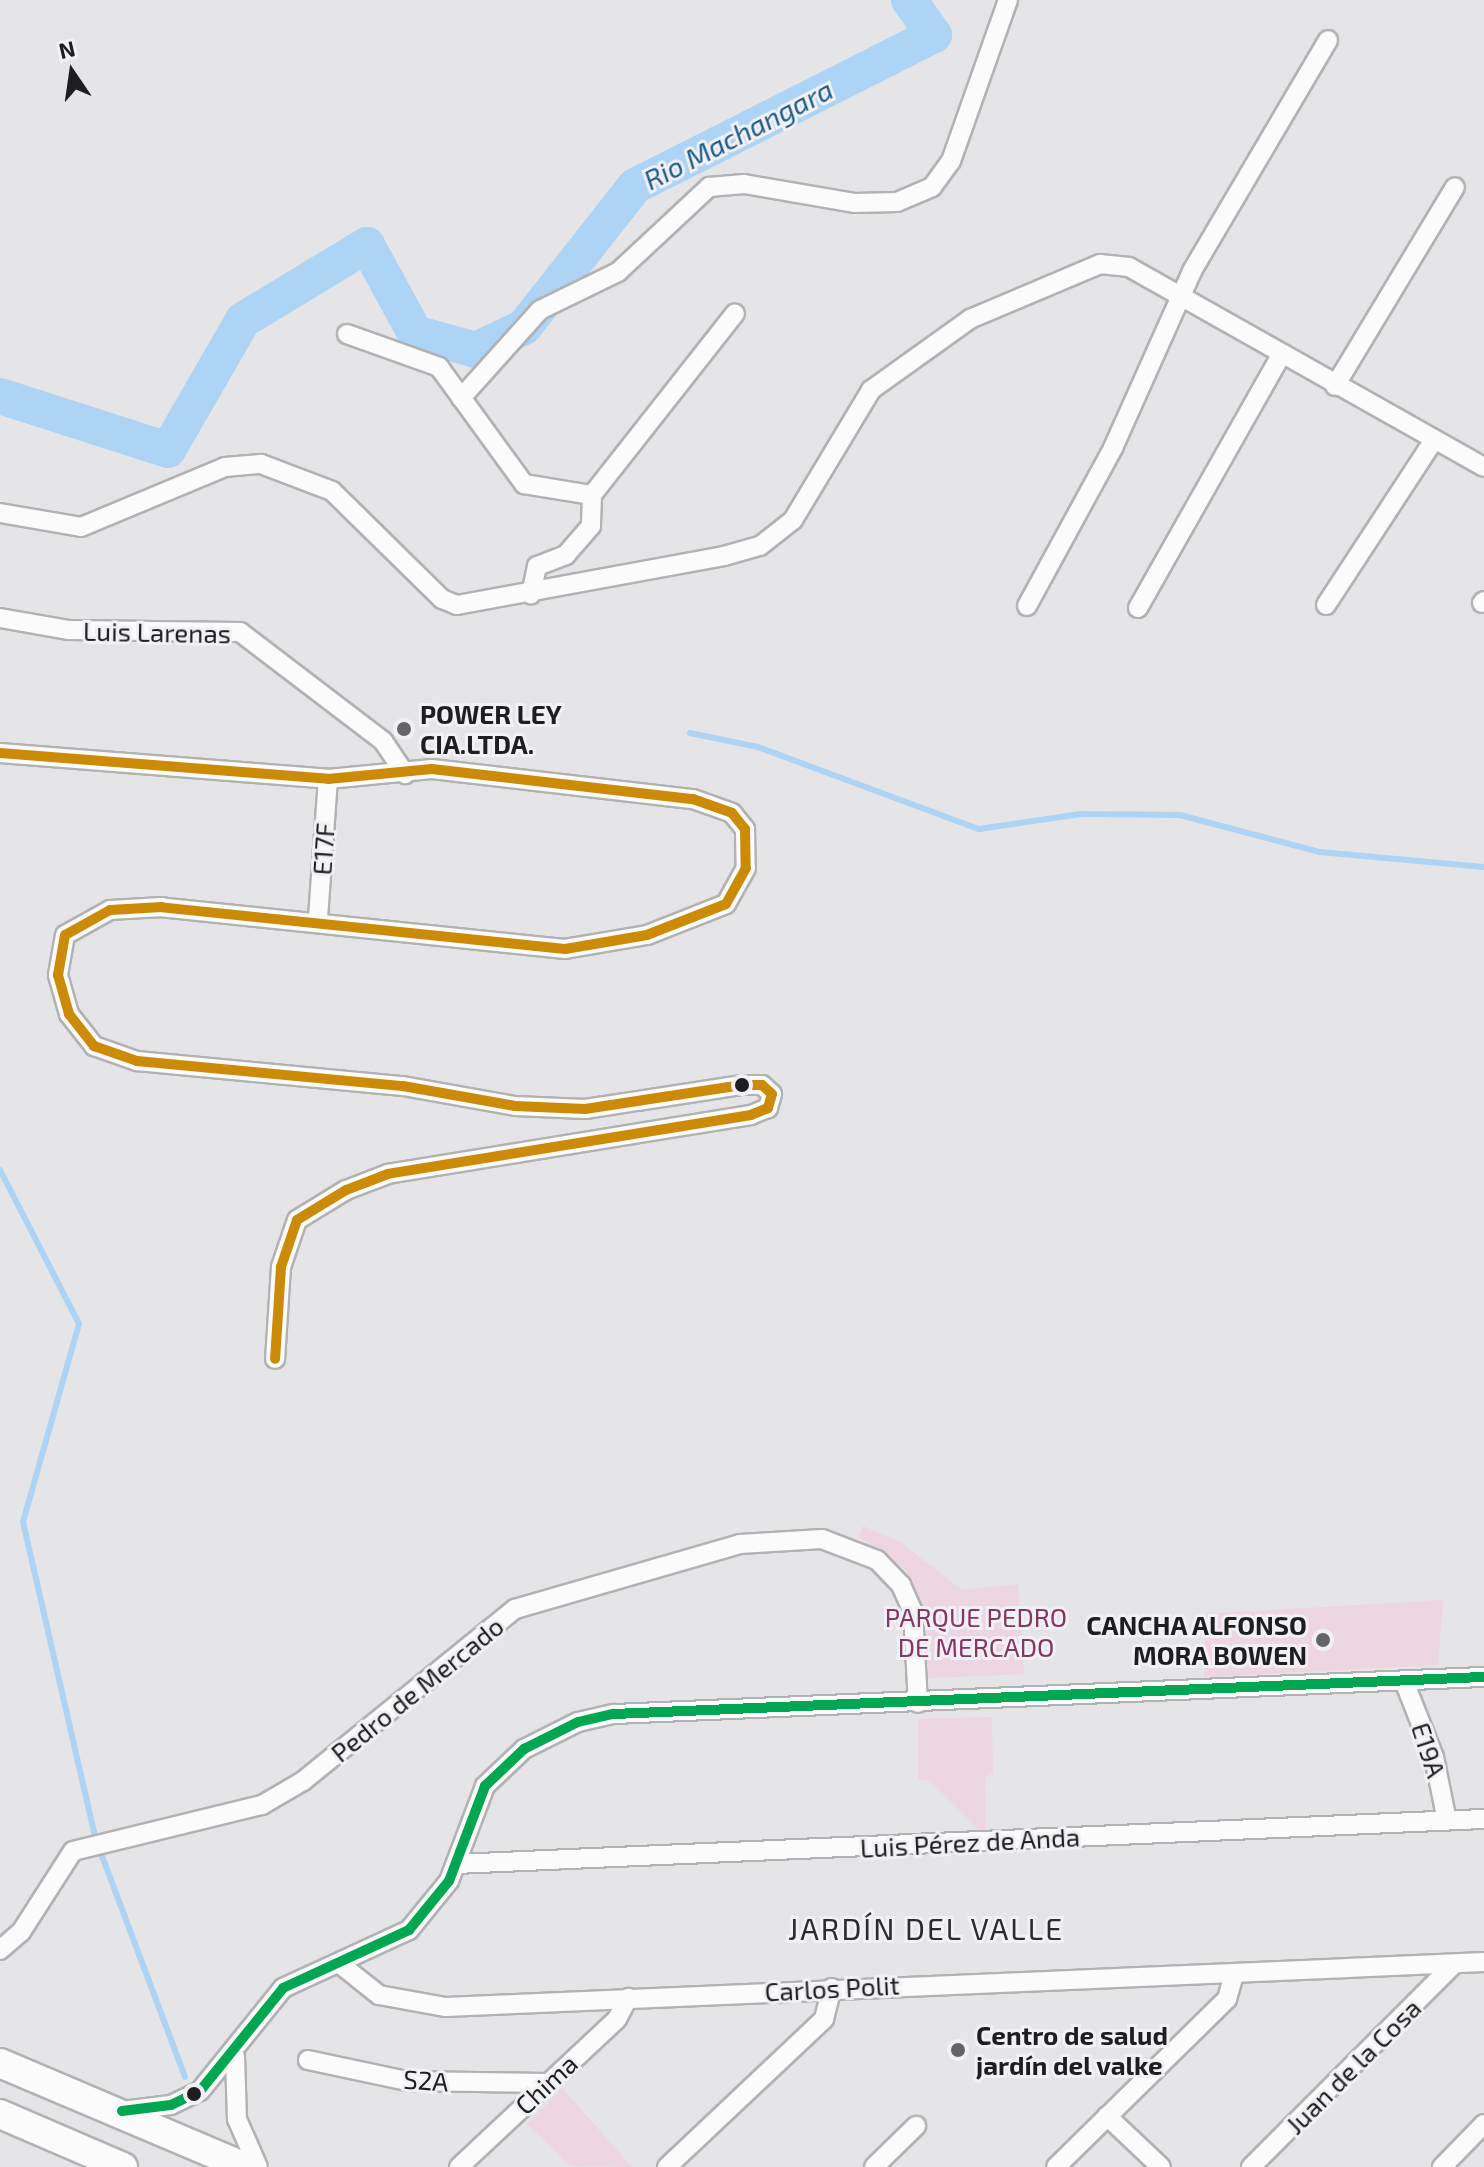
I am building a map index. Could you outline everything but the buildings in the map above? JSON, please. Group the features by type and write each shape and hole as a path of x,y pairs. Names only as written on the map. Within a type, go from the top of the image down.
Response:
{"highway":[{"path":"0,2063 122,2111 245,2167"},
{"path":"0,2114 123,2167"}],"street":[{"path":"461,398 540,310 618,272 709,187 744,184 855,203 897,202 932,187 951,161 1008,0"},
{"path":"1027,606 1113,448 1180,296 1328,40"},
{"path":"1335,386 1455,187"},
{"path":"0,513 81,527 225,467 261,464 332,491 442,599 472,605 760,546 793,520 871,390 970,319 1100,264 1129,267 1335,386 1484,467"},
{"path":"531,594 537,566 566,555 591,526 592,495 735,313"},
{"path":"347,334 424,358 461,398 524,484 592,495"},
{"path":"1138,608 1281,355"},
{"path":"1326,605 1434,440"},
{"name":"Luis Larenas","path":"0,618 68,630 240,632 383,741 405,774"},
{"path":"0,753 328,779 432,769 693,799 732,813 745,829 750,848 741,888 718,908 647,935 565,949 318,918 110,910 65,935 58,975 69,1014 94,1046 137,1061 543,1107 585,1109 742,1085 762,1085 772,1094 768,1108 596,1144 388,1174 346,1190 297,1220 281,1267 275,1359"},
{"name":"E17F","path":"318,918 328,779"},
{"name":"Pedro de Mercado","path":"0,1950 21,1932 73,1851 262,1805 303,1781 515,1609 740,1544 822,1539 877,1560 901,1585 913,1612 918,1703"},
{"path":"122,2111 186,2099 235,2056 270,1998 409,1930 438,1898 456,1864 485,1786 524,1749 578,1722 614,1714 1484,1677"},
{"name":"E19A","path":"1404,1681 1434,1757 1447,1821"},
{"name":"Luis Pérez de Anda","path":"456,1864 1484,1819"},
{"name":"Carlos Polit","path":"340,1964 361,1987 425,2005 1484,1962"},
{"name":"Juan de la Cosa","path":"1251,2167 1454,1964"},
{"path":"1056,2167 1227,1999 1234,1974"},
{"path":"667,2167 824,2019 832,1988"},
{"name":"Chima","path":"459,2167 617,2019 628,1998"},
{"path":"235,2056 237,2119 258,2167"},
{"name":"S2A","path":"308,2060 407,2081 546,2083"},
{"path":"1107,2116 1161,2167"},
{"path":"1442,2167 1484,2124"},
{"path":"874,2167 916,2126"}],"green space":[{"name":"PARQUE PEDRO DE MERCADO","path":"863,1526 899,1541 962,1590 1018,1584 1024,1674 927,1678 923,1619 906,1570 859,1537"},
{"name":"CANCHA ALFONSO MORA BOWEN","path":"1443,1600 1438,1665 1204,1677 1206,1614"},
{"path":"992,1717 993,1773 985,1778 986,1837 929,1780 918,1780 918,1719"},
{"path":"562,2088 632,2167 571,2166 527,2124"}],"waterway":[{"name":"Rio Machangara","path":"0,396 168,450 243,320 367,245 415,333 476,350 524,327 635,186 934,35 909,0"},
{"path":"690,733 758,747 979,829 1081,814 1180,815 1320,852 1484,867"},
{"path":"0,1170 79,1324 23,1522 96,1840 185,2077"}],"transit line":[{"path":"0,753 328,779 432,769 693,799 732,813 745,829 746,868 726,904 647,935 565,949 162,907 110,910 65,935 58,975 69,1014 94,1046 137,1061 403,1086 515,1106 585,1109 742,1085 762,1085 772,1094 768,1108 751,1115 388,1174 346,1190 297,1220 281,1267 275,1359"},
{"path":"122,2111 171,2105 200,2091 283,1988 409,1930 449,1881 485,1786 524,1749 578,1722 614,1714 1484,1677"}],"place":[{"name":"POWER LEY CIA.LTDA.","path":"404,729"},
{"name":"CANCHA ALFONSO MORA BOWEN","path":"1323,1640"},
{"name":"Centro de salud jardín del valke","path":"958,2050"}],"district":[{"name":"JARDÍN DEL VALLE","path":"926,1928"}]}
